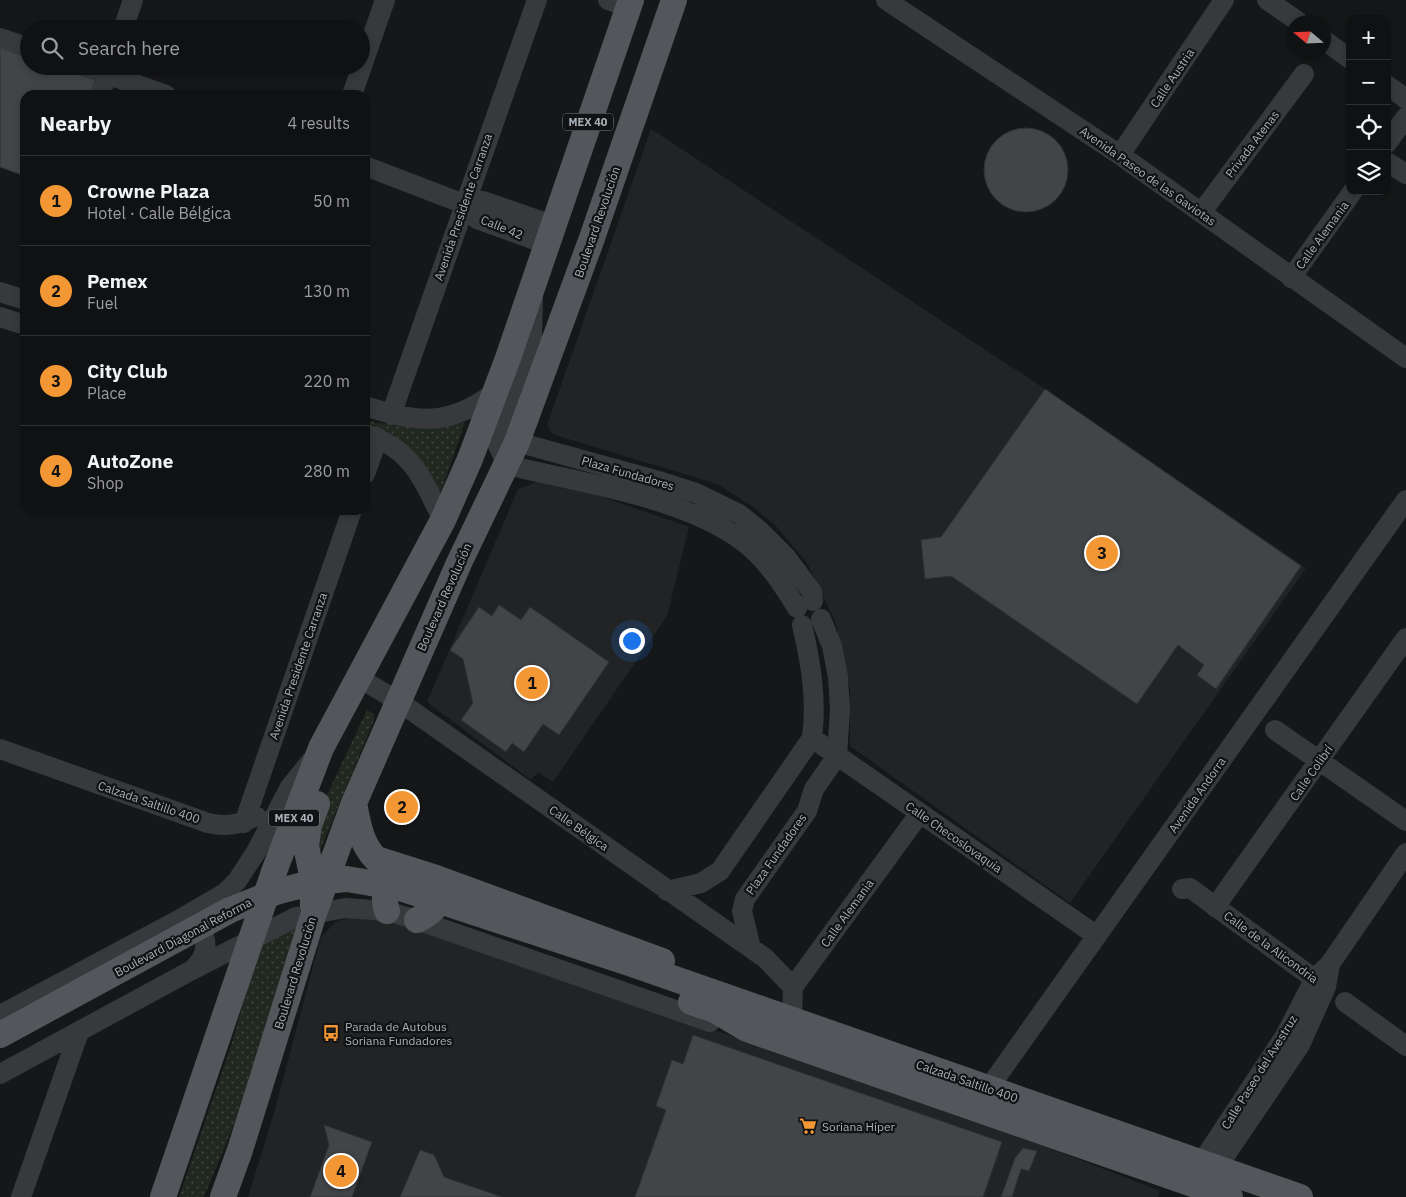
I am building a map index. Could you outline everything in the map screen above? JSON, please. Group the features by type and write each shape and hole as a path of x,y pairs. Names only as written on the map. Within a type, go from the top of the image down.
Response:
{"main road":[{"name":"Boulevard Revolución","path":"222,1197 240,1150 314,913 354,804 459,563 512,454 588,247 674,0"},
{"name":"MEX 40","path":"163,1197 250,940 321,748 443,520 470,459 533,284 623,2"},
{"path":"314,913 312,876 306,846 309,825 332,765 340,714"},
{"path":"354,804 362,839 369,852 376,859 436,878 649,955 674,966 704,989"},
{"path":"387,911 384,895 387,886 397,873 406,869"},
{"path":"417,920 426,916 438,904 440,888 436,878"},
{"name":"Boulevard Diagonal Reforma","path":"0,1035 230,910 268,894 314,882 347,879 400,888 633,972"},
{"name":"Boulevard Diagonal Reforma","path":"0,1051 238,923 272,908 313,896 344,894 396,902 633,972"},
{"name":"Calzada Saltillo 400","path":"633,972 704,989 988,1089 1198,1180 1230,1197"},
{"name":"Calzada Saltillo 400","path":"633,972 715,1010 746,1029 1198,1180 1300,1197"}],"street":[{"path":"126,20 133,0"},
{"path":"370,43 385,0"},
{"name":"Avenida Presidente Carranza","path":"391,415 536,0"},
{"name":"Avenida Paseo de las Gaviotas","path":"886,0 1120,155 1406,358"},
{"name":"Calle Austria","path":"1120,155 1224,0"},
{"path":"1267,0 1289,15"},
{"path":"0,38 20,45"},
{"path":"1331,45 1346,56"},
{"name":"Privada Atenas","path":"1201,213 1304,74"},
{"path":"102,90 106,75"},
{"path":"120,75 154,90"},
{"path":"354,90 359,75"},
{"path":"1391,88 1406,99"},
{"path":"1391,138 1406,117"},
{"path":"1391,165 1406,174"},
{"path":"370,168 464,204"},
{"name":"Calle Alemania","path":"1291,278 1350,195"},
{"name":"Calle 42","path":"464,204 483,201 549,235"},
{"path":"512,454 497,443 532,338 533,284"},
{"path":"0,292 20,298"},
{"path":"0,317 20,318"},
{"path":"370,408 413,420 435,420 457,415 478,406 495,392"},
{"path":"371,436 403,454 416,467 443,520"},
{"name":"Plaza Fundadores","path":"512,454 659,491 722,527 746,543 767,564 808,613 832,646 838,677 840,710 837,756 814,789 807,811 745,898 742,911 751,948"},
{"name":"Avenida Andorra","path":"988,1089 1406,500"},
{"name":"Avenida Presidente Carranza","path":"244,823 350,515"},
{"name":"Plaza Fundadores","path":"667,890 701,883 720,871 812,738 815,715 808,613"},
{"name":"Calle Colibrí","path":"1215,907 1406,638"},
{"name":"Calle Bélgica","path":"359,678 398,701 751,948 765,958 793,987"},
{"path":"1275,730 1406,821"},
{"name":"Calle Checoslovaquia","path":"812,738 1097,936"},
{"path":"0,1015 184,918 225,893 237,881 256,852 290,787 321,748"},
{"name":"Calzada Saltillo 400","path":"0,749 208,822 225,826 244,823 260,815 290,787"},
{"name":"Calle Alemania","path":"793,987 920,813"},
{"name":"Calle Paseo del Avestruz","path":"1198,1180 1300,1045 1320,983 1330,964 1406,853"},
{"name":"Calle de la Alicondria","path":"1182,889 1190,888 1320,983"},
{"path":"0,1074 192,970 296,917 345,908 387,911 417,920 714,1023 746,1029"},
{"path":"184,918 196,923 204,934 206,948 202,960 192,970"},
{"path":"792,1019 793,987"},
{"path":"1345,1002 1406,1046"},
{"path":"21,1197 79,1032"}],"shaded area":[{"path":"651,129 1045,389 1306,568 1070,903 850,746 850,687 835,621 807,563 776,526 752,506 717,484 555,435 550,431 547,425"},
{"path":"370,421 390,425 415,426 465,423 441,492 408,451 370,427"},
{"path":"548,478 689,527 667,616 553,782 538,772 531,780 427,702 518,489"},
{"path":"367,710 374,714 374,720 319,853 316,818"},
{"path":"364,914 396,919 1022,1137 1160,1191 1158,1197 248,1197 274,1113 321,937 337,921"},
{"path":"298,921 235,1122 204,1197 179,1197 231,1046 260,945"}],"building":[{"path":"0,47 20,54 20,75 81,75 95,80 92,90 20,90 20,174 0,167"},
{"path":"1026,128 1049,135 1061,147 1068,170 1061,193 1049,205 1026,212 1003,205 991,193 984,170 991,147 1003,135"},
{"path":"1045,389 1301,566 1216,689 1197,675 1204,665 1178,645 1137,704 951,576 925,579 921,540 941,537"},
{"path":"499,605 521,620 530,607 609,662 559,735 543,724 524,752 512,743 506,752 461,720 473,703 463,659 450,650 479,607 492,616"},
{"name":"Soriana Híper","path":"693,1035 1002,1142 983,1197 635,1197 666,1110 656,1106 672,1060 683,1064"},
{"path":"324,1125 372,1142 352,1197 310,1197 329,1145"},
{"path":"1023,1148 1037,1151 1029,1171 1021,1169 1012,1197 1001,1197 1015,1158"},
{"path":"420,1150 434,1155 444,1177 502,1197 400,1197"}],"place":[{"name":"City Club","path":"1102,553"},
{"name":"Crowne Plaza","path":"532,683"},
{"name":"Pemex","path":"402,807"},
{"name":"Parada de Autobus Soriana Fundadores","path":"331,1033"},
{"name":"Soriana Híper","path":"808,1126"},
{"name":"AutoZone","path":"341,1171"}]}
